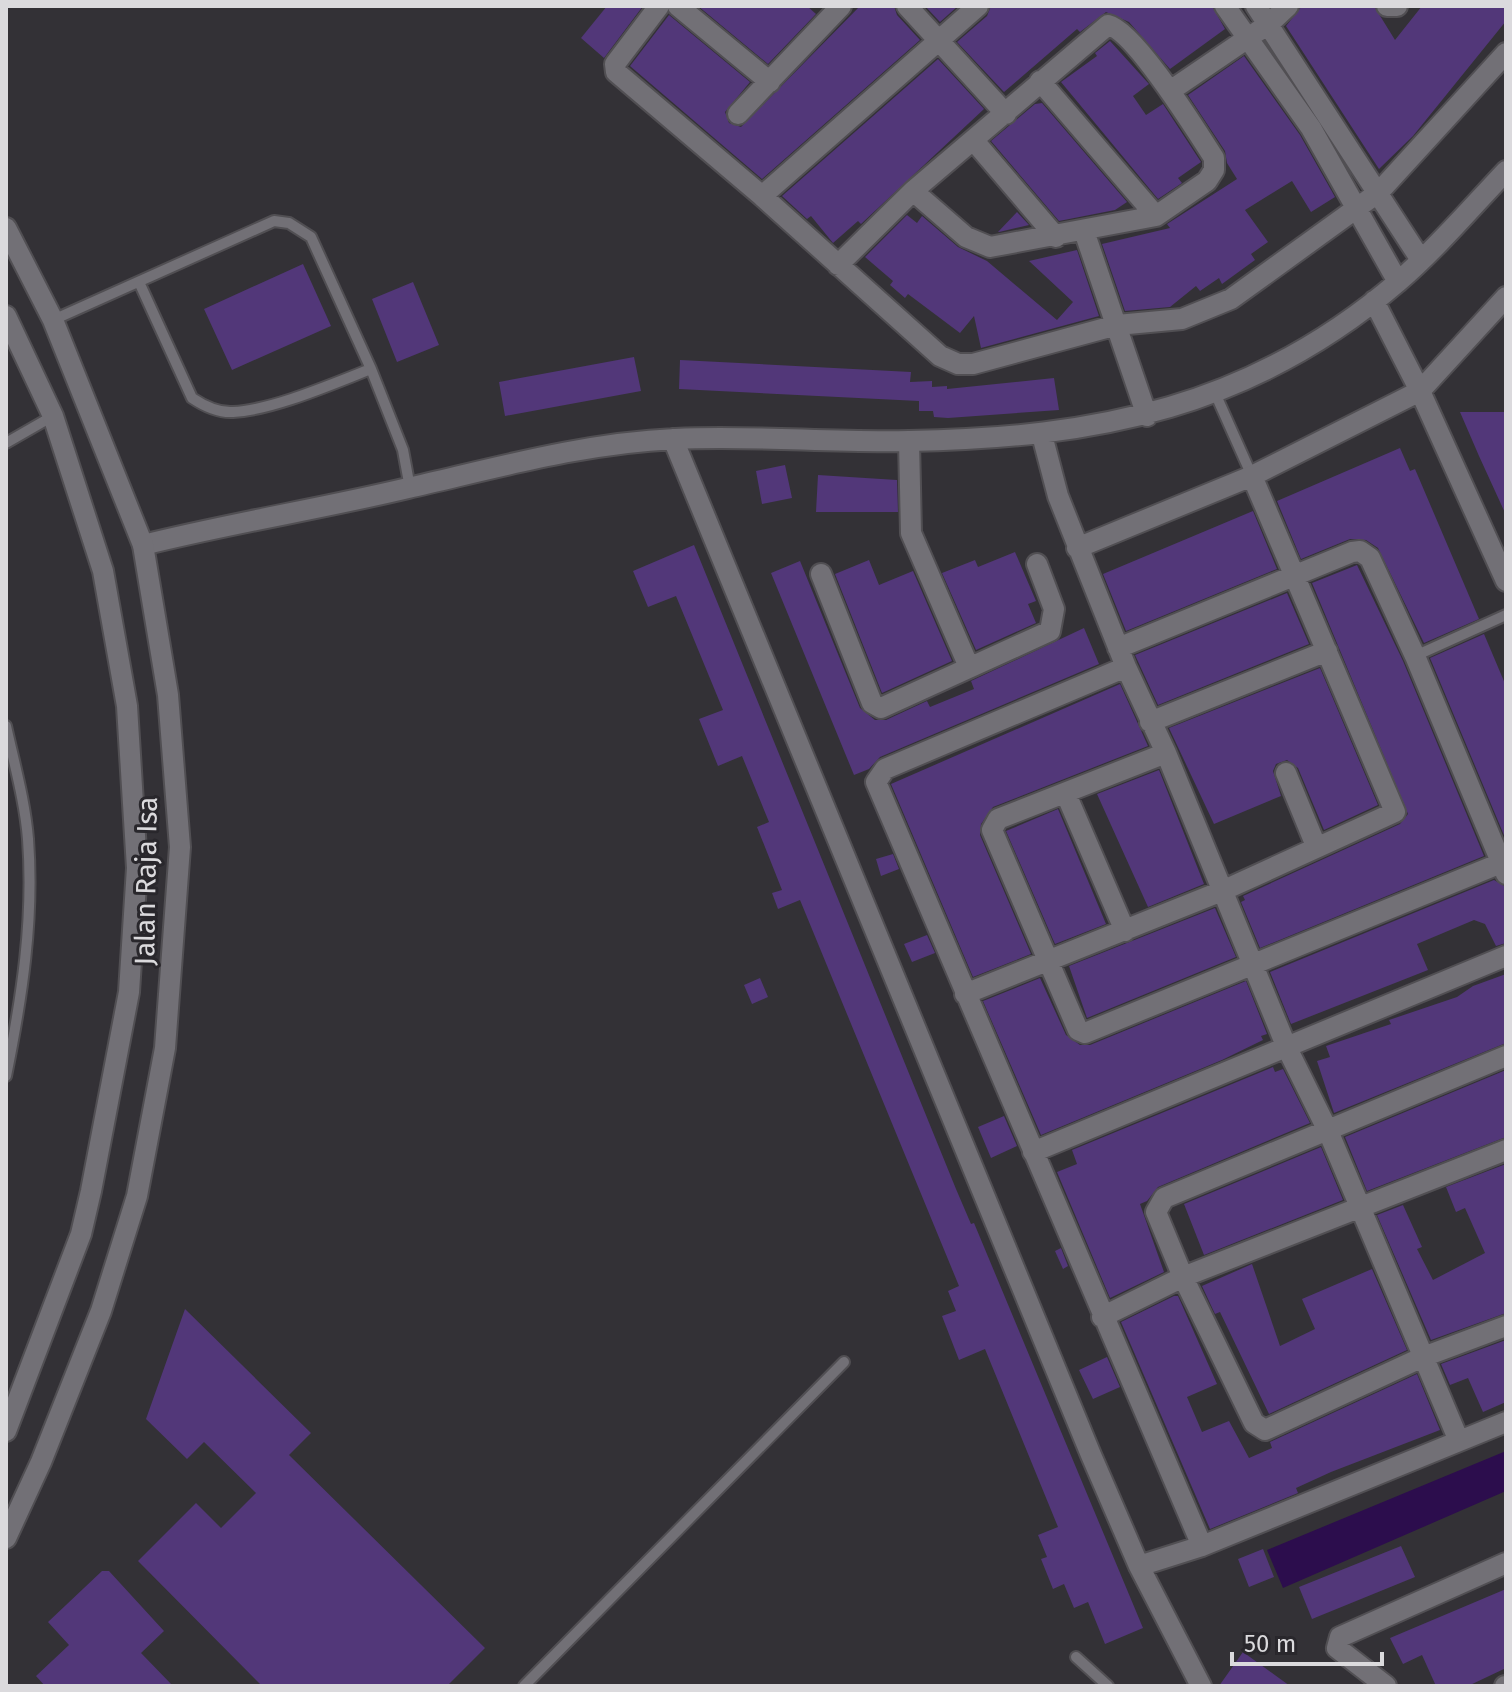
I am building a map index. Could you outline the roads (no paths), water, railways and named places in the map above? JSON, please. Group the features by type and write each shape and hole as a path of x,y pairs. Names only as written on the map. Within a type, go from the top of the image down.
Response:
{"street":[{"path":"659,6 614,68 940,356 958,364 973,364 1117,325 1182,319 1209,311 1359,209 1379,192 1506,53"},
{"path":"678,6 770,82"},
{"path":"907,6 1006,114"},
{"path":"762,196 978,6"},
{"path":"1225,6 1311,128 1398,282"},
{"path":"1256,6 1270,23 1421,260"},
{"path":"1170,91 1270,23 1288,6"},
{"path":"1387,6 1397,6"},
{"path":"738,114 834,8"},
{"path":"838,265 913,191 975,142 1040,81 1108,25 1127,37 1170,91 1214,158 1214,170 1207,181 1156,216 1056,237 984,247 966,237 913,191"},
{"path":"1040,81 1156,216"},
{"path":"975,142 1056,237"},
{"path":"143,545 410,488 509,463 673,439 909,441 1042,435 1147,416 1215,393 1297,352 1374,301 1421,260 1506,171"},
{"name":"Jalan Raja Isa","path":"6,228 53,320 143,545 168,695 180,847 165,1048 151,1134 118,1259 41,1462 6,1538"},
{"path":"1084,231 1147,416"},
{"path":"1077,548 1252,476 1420,391 1506,297"},
{"path":"1374,301 1420,391 1506,581"},
{"name":"Jalan Raja Isa","path":"6,316 53,416 100,558 127,706 135,805 135,932 129,992 81,1234 6,1431"},
{"path":"53,416 88,404"},
{"path":"1042,435 1058,496 1122,657 1166,753 1251,965 1328,1131 1459,1441"},
{"path":"673,439 1139,1566 1201,1686"},
{"path":"909,441 911,533 969,667"},
{"path":"965,994 1222,891 1395,812 1252,476"},
{"path":"1166,753 998,819 992,830 1078,1030 1085,1033 1251,965 1504,869 1415,656 1370,558 1364,553 1352,552 1294,573 885,769 878,776 877,788 1202,1546"},
{"path":"821,574 872,703 885,708 1050,631 1054,609 1037,564"},
{"path":"1150,722 1327,651"},
{"path":"1286,773 1316,846"},
{"path":"1066,794 1125,931"},
{"path":"1033,1152 1506,956"},
{"path":"1506,1056 1159,1202 1156,1212 1183,1277 1254,1423 1260,1429 1423,1357 1506,1326"},
{"path":"1102,1317 1183,1277 1358,1205 1506,1150"},
{"path":"1139,1566 1202,1546 1506,1422"},
{"path":"1386,1686 1344,1656 1337,1648 1340,1637 1506,1563"}],"lane":[{"path":"53,320 274,221 289,223 311,237 371,369 403,450 410,488"},
{"path":"139,282 192,398 203,405 232,412 272,403 371,369"},
{"path":"1215,393 1252,476"},
{"path":"6,443 53,416"},
{"path":"1415,656 1506,615"},
{"path":"6,726 28,838 28,929 24,987 6,1076"},
{"path":"524,1686 844,1362"},
{"path":"1076,1657 1108,1686"}]}
